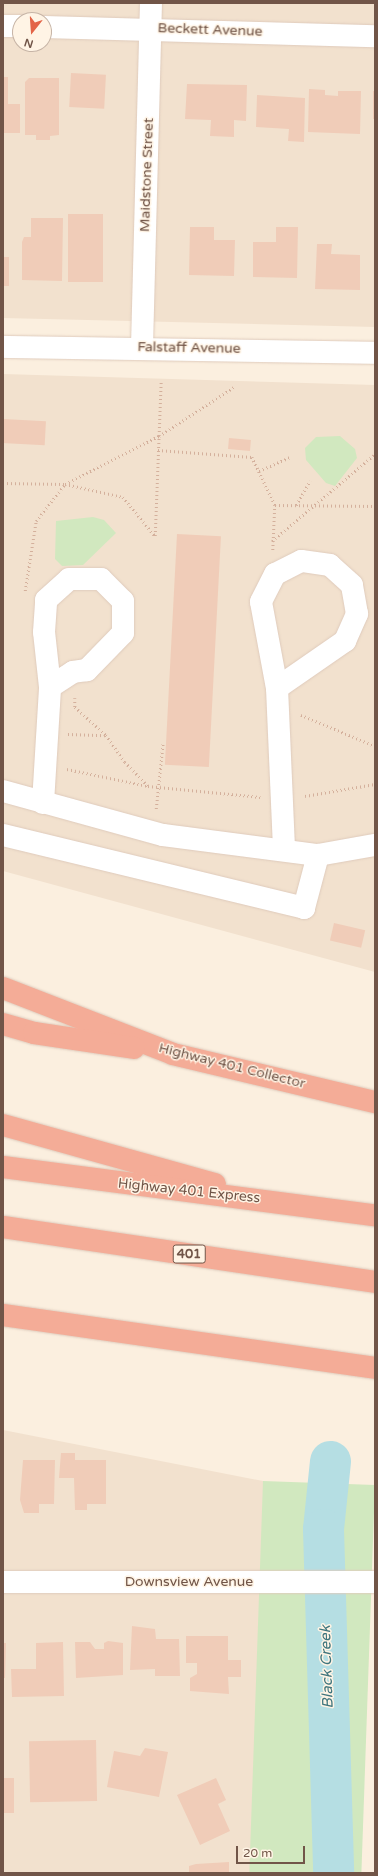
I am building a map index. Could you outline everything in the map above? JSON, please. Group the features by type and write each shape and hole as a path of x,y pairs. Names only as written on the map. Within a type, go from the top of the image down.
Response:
{"highway":[{"name":"Highway 401 Collector","path":"3,988 173,1054 375,1102"},
{"path":"3,1024 34,1033 173,1054"},
{"path":"3,1125 138,1160 262,1199"},
{"name":"Highway 401 Express","path":"3,1167 262,1199 375,1215"},
{"name":"401","path":"3,1227 375,1282"},
{"path":"3,1315 375,1368"}],"street":[{"name":"Maidstone Street","path":"142,346 151,3"},
{"name":"Beckett Avenue","path":"52,27 150,28 375,36"},
{"name":"Falstaff Avenue","path":"3,347 142,346 375,353"},
{"path":"278,697 345,641 357,614 352,586 330,565 301,561 275,574 261,602 278,697 284,850"},
{"path":"43,803 50,687 44,632 46,600 69,578 101,579 123,602 123,633 87,670 73,672 50,687"},
{"path":"3,791 152,832 318,855 375,845"},
{"path":"3,835 304,908 318,855"},
{"name":"Downsview Avenue","path":"3,1582 375,1582"}],"path":[{"path":"3,483 65,484 123,497 155,536 161,382"},
{"path":"25,599 25,576 32,560 36,521 65,484 158,436 234,387"},
{"path":"158,450 252,457 275,505 272,542 275,574"},
{"path":"272,542 375,454"},
{"path":"259,471 291,457"},
{"path":"295,505 310,481"},
{"path":"275,505 318,504 375,506"},
{"path":"73,672 75,707 106,735 125,762 148,786"},
{"path":"278,697 375,746"},
{"path":"48,734 106,735"},
{"path":"152,832 160,787 163,742"},
{"path":"46,765 148,786 282,799 375,784"}],"shaded area":[{"path":"3,3 375,3 375,327 3,318"},
{"path":"3,374 375,385 375,972 3,871"},
{"path":"3,1430 263,1481 277,1873 3,1873"}],"green space":[{"path":"340,436 355,449 357,458 335,486 326,483 306,460 305,448 316,437"},
{"path":"93,517 104,520 116,533 83,565 62,566 55,559 56,521"},
{"path":"263,1481 375,1485 361,1873 249,1873"}],"building":[{"path":"71,73 106,75 104,109 69,107"},
{"path":"3,77 8,77 8,104 20,104 20,133 3,133"},
{"path":"29,78 59,78 59,135 50,136 50,140 36,140 36,135 25,135 25,82"},
{"path":"187,84 247,85 246,121 234,120 234,137 210,136 211,120 185,119"},
{"path":"309,89 325,90 325,95 338,96 338,91 361,91 360,134 308,132"},
{"path":"373,91 375,91 375,119 373,119"},
{"path":"257,95 305,98 304,142 288,141 289,129 256,127"},
{"path":"68,214 103,214 103,282 68,282"},
{"path":"31,218 63,218 62,281 22,280 22,242 24,237 31,237"},
{"path":"190,227 214,227 214,240 235,240 234,276 189,275"},
{"path":"276,227 298,227 297,278 253,277 253,242 276,242"},
{"path":"317,244 332,244 331,254 360,255 360,290 315,289"},
{"path":"3,257 9,257 9,286 3,286"},
{"path":"3,419 46,421 45,445 3,443"},
{"path":"229,438 251,440 250,451 228,449"},
{"path":"177,534 221,536 209,767 165,765"},
{"path":"334,923 365,930 361,948 330,941"},
{"path":"61,1453 75,1453 75,1460 106,1460 106,1504 87,1504 87,1510 75,1510 74,1478 59,1478"},
{"path":"23,1460 55,1460 54,1504 39,1504 39,1513 24,1513 20,1500"},
{"path":"132,1626 155,1629 156,1639 179,1639 180,1676 155,1676 155,1669 130,1670"},
{"path":"186,1636 228,1636 228,1660 241,1660 241,1677 228,1677 229,1694 190,1691 190,1678 197,1674 197,1663 186,1663"},
{"path":"108,1641 123,1643 123,1675 76,1678 75,1642 90,1642 95,1649 104,1649 104,1643"},
{"path":"63,1642 64,1696 12,1697 11,1669 36,1669 36,1643"},
{"path":"3,1643 6,1643 5,1678 3,1678"},
{"path":"96,1740 97,1801 30,1802 29,1741"},
{"path":"145,1748 168,1752 159,1797 107,1787 114,1751 140,1756"},
{"path":"3,1778 14,1778 14,1813 3,1813"},
{"path":"216,1778 226,1800 218,1804 230,1831 200,1845 177,1795"},
{"path":"229,1862 229,1873 189,1873 189,1866 196,1864"}],"waterway":[{"name":"Black Creek","path":"330,1461 323,1529 333,1873"}]}
